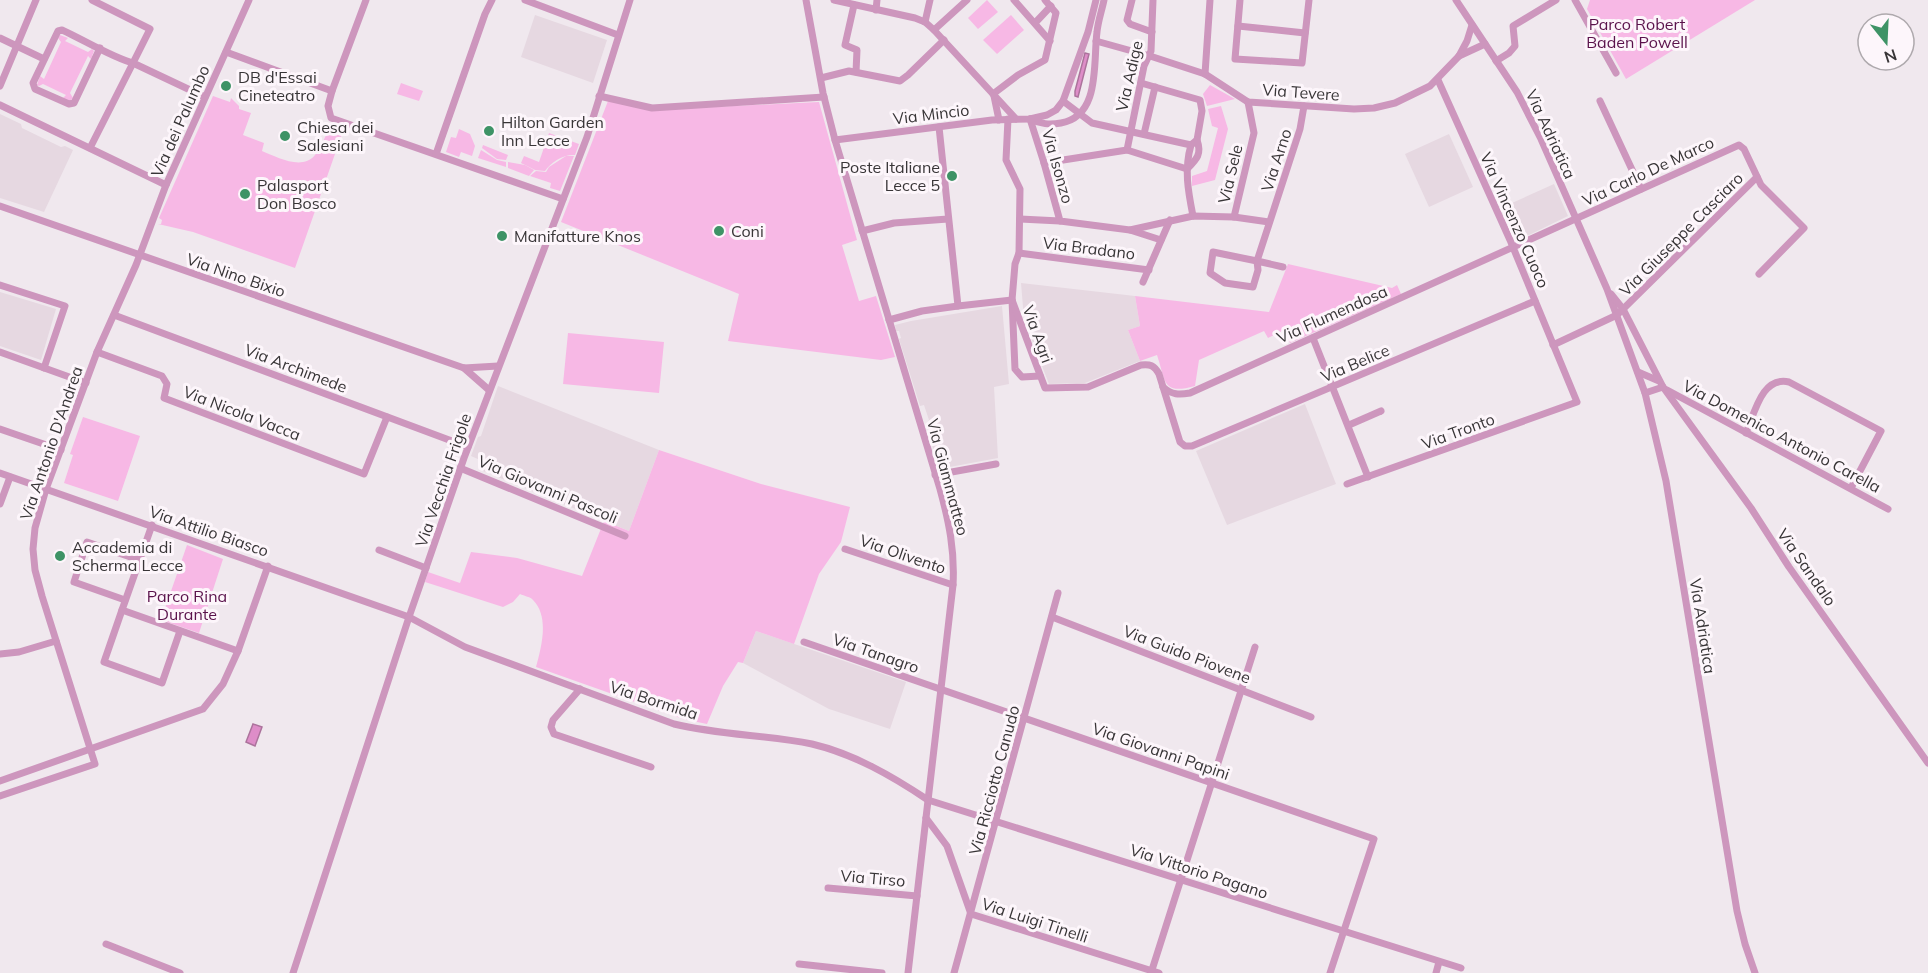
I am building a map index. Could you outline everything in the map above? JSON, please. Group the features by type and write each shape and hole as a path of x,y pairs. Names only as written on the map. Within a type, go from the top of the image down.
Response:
{"street":[{"path":"0,86 36,0"},
{"path":"90,148 150,29 92,0"},
{"name":"Via dei Palumbo","path":"140,255 166,185 249,0"},
{"path":"366,0 332,91 328,106 331,118 563,199"},
{"path":"436,154 484,14 486,0"},
{"path":"484,14 492,0"},
{"path":"525,0 618,35"},
{"name":"Via Vecchia Frigole","path":"293,973 460,468 587,137 630,0"},
{"name":"Via Giammatteo","path":"806,0 824,97 835,140 890,320 949,523 953,545 953,585 908,973"},
{"path":"834,0 925,22 1016,119"},
{"path":"876,9 878,0"},
{"path":"925,22 930,0"},
{"path":"1014,0 1050,41"},
{"path":"993,94 1018,75 1045,60 1056,13 1044,0"},
{"path":"1030,119 1047,115 1065,102 1096,0"},
{"path":"1030,119 1051,125 1071,122 1084,111 1094,80 1097,30 1104,0"},
{"name":"Via Adige","path":"1132,0 1127,20 1130,24 1152,32"},
{"name":"Via Adige","path":"1127,150 1144,66 1150,56 1153,0"},
{"path":"1205,74 1210,0"},
{"path":"1240,0 1235,59 1302,63 1309,0"},
{"name":"Via Adriatica","path":"1456,0 1517,93 1541,139 1607,289 1645,393 1666,481 1737,911 1755,973"},
{"path":"1575,0 1616,73"},
{"path":"934,30 965,1"},
{"path":"1496,61 1515,46 1513,26 1553,1"},
{"path":"854,5 845,45 857,50 856,72"},
{"path":"1035,22 1051,6"},
{"path":"1438,80 1459,57 1472,25"},
{"path":"1238,26 1305,33"},
{"path":"100,48 74,103 69,104 35,88 33,83 44,59 58,31 62,30 205,97"},
{"path":"0,38 44,59"},
{"path":"821,78 849,71 900,81 944,40"},
{"name":"Via Tevere","path":"1096,41 1205,74 1248,102 1354,109 1374,108 1395,103 1438,80"},
{"path":"1459,57 1485,44"},
{"path":"226,52 332,91"},
{"name":"Via Vincenzo Cuoco","path":"1438,80 1513,248 1577,402"},
{"path":"1141,83 1200,100 1202,111 1194,142 1187,158 1186,180 1193,216"},
{"name":"Via Adige","path":"1144,134 1155,87"},
{"path":"993,94 999,120"},
{"path":"599,96 652,108 824,97"},
{"path":"1600,101 1641,189"},
{"path":"1065,102 1084,111 1092,123 1194,142"},
{"name":"Via Sele","path":"1234,217 1254,133 1248,102"},
{"path":"0,105 166,185"},
{"name":"Via Arno","path":"1257,261 1213,252 1210,273 1224,283 1253,287 1258,270 1257,261 1300,129 1304,106"},
{"name":"Via Mincio","path":"835,140 1008,119 1030,119"},
{"name":"Via Bradano","path":"1008,119 1006,160 1020,189 1019,253 1149,270"},
{"name":"Via Isonzo","path":"1030,119 1060,221"},
{"path":"939,127 958,306"},
{"name":"Via Carlo De Marco","path":"1513,248 1739,145 1744,149 1761,185 1804,228 1759,274"},
{"path":"1044,163 1127,150 1187,169"},
{"name":"Via Giuseppe Casciaro","path":"1553,345 1617,315 1758,177"},
{"name":"Via Nino Bixio","path":"0,206 464,368 489,390"},
{"name":"Via Isonzo","path":"1130,230 1193,216 1234,217 1269,222"},
{"path":"862,231 894,223 948,219"},
{"name":"Via Isonzo","path":"1020,219 1060,221 1130,230 1161,240"},
{"name":"Via Bradano","path":"1143,282 1170,220"},
{"name":"Via Flumendosa","path":"1163,387 1170,394 1190,393 1513,248"},
{"path":"1012,300 1015,264 1019,253"},
{"name":"Via Antonio D'Andrea","path":"90,750 35,570 33,549 35,528 46,489 97,352 140,255"},
{"path":"1257,261 1283,267"},
{"path":"0,285 65,306 44,368"},
{"name":"Via Adriatica","path":"1607,289 1623,309 1661,384"},
{"name":"Via Agri","path":"890,320 922,311 1012,300"},
{"name":"Via Agri","path":"1012,300 1045,388 1088,387 1141,365 1149,364 1155,367 1180,442 1185,446"},
{"name":"Via Agri","path":"1012,300 1015,369 1022,377 1040,376"},
{"name":"Via Belice","path":"1185,446 1192,446 1535,301"},
{"name":"Via Archimede","path":"114,315 468,447"},
{"path":"1313,338 1368,477"},
{"path":"0,352 86,383"},
{"name":"Via Nicola Vacca","path":"97,352 165,378 164,398 364,474 387,417"},
{"name":"Via Nino Bixio","path":"464,368 498,366"},
{"name":"Via Domenico Antonio Carella","path":"1638,372 1888,509"},
{"path":"1746,433 1765,390 1771,383 1780,380 1789,382 1881,430 1851,488"},
{"path":"1645,393 1661,384"},
{"name":"Via Sandalo","path":"1661,384 1928,763"},
{"name":"Via Tronto","path":"1347,484 1577,402"},
{"path":"1349,425 1381,411"},
{"path":"0,429 61,450"},
{"path":"935,475 996,464"},
{"name":"Via Giovanni Pascoli","path":"460,468 626,536"},
{"name":"Via Attilio Biasco","path":"0,473 409,617"},
{"path":"0,504 10,477"},
{"path":"152,525 104,662 162,683 180,631"},
{"path":"125,600 74,582 87,542 139,560"},
{"name":"Via Olivento","path":"845,549 953,585"},
{"path":"379,550 426,568"},
{"path":"0,781 203,709 223,684 238,651 268,566"},
{"name":"Via Ricciotto Canudo","path":"954,973 1059,593"},
{"path":"122,610 238,651"},
{"name":"Via Bormida","path":"409,617 465,647 674,724 704,731 775,738 843,753 897,780 928,800"},
{"name":"Via Guido Piovene","path":"1052,617 1311,717"},
{"path":"0,654 19,652 56,642"},
{"name":"Via Tanagro","path":"804,642 940,689"},
{"path":"1154,972 1180,880 1255,647"},
{"path":"579,689 553,720 551,727 554,734 651,767"},
{"name":"Via Giovanni Papini","path":"940,689 1374,839 1344,932"},
{"path":"0,796 95,764 90,750"},
{"name":"Via Vittorio Pagano","path":"928,800 1461,968"},
{"name":"Via Luigi Tinelli","path":"926,818 947,846 970,914 1154,972"},
{"name":"Via Tirso","path":"828,888 917,896"},
{"path":"1330,973 1344,932"},
{"path":"106,944 180,973"},
{"path":"1436,973 1439,962"},
{"path":"799,964 824,970 882,973"}],"shaded area":[{"path":"535,15 607,40 593,83 521,57"},
{"path":"1085,53 1089,54 1078,97 1075,96 1075,91"},
{"path":"0,114 21,124 22,128 61,147 65,146 73,150 44,212 0,198"},
{"path":"1449,134 1473,187 1429,207 1405,154"},
{"path":"1554,184 1568,216 1527,236 1512,203"},
{"path":"1021,283 1135,296 1140,326 1128,330 1140,361 1085,383 1049,384 1024,319"},
{"path":"0,292 56,309 41,360 0,346"},
{"path":"1002,306 1009,384 994,387 998,458 939,469 926,424 929,420 924,405 920,406 899,339 901,338 899,331 896,331 895,325"},
{"path":"498,386 659,450 629,531 483,471 487,463 471,456 478,437 481,436"},
{"path":"1305,404 1336,484 1227,525 1196,451"},
{"path":"756,631 906,682 890,729 829,709 743,663"},
{"path":"253,724 262,727 255,746 246,742"}],"green space":[{"path":"987,0 998,12 978,29 968,18"},
{"name":"Parco Robert Baden Powell","path":"1590,0 1755,0 1626,79 1587,9"},
{"path":"1011,15 1024,30 997,54 983,40"},
{"path":"60,35 68,38 65,41 88,52 92,49 94,51 91,59 88,56 70,93 73,98 70,101 63,98 66,95 43,84 37,85 40,76 44,79 61,42 58,38"},
{"path":"401,83 423,91 419,101 397,94"},
{"path":"1210,85 1235,99 1207,106 1203,94"},
{"name":"Palasport Don Bosco","path":"213,96 230,102 231,98 239,109 251,113 243,135 264,143 262,151 282,159 296,162 310,160 329,130 342,134 295,268 193,232 158,224 161,224 162,220 159,218"},
{"name":"Coni","path":"608,101 650,110 819,102 857,240 842,245 859,301 876,296 895,357 881,360 728,341 739,294 561,222"},
{"path":"1221,106 1228,129 1215,180 1192,186 1192,176 1207,171 1218,128 1212,126 1208,109"},
{"path":"459,129 470,134 475,146 472,156 461,152 459,157 446,152 451,137 456,138"},
{"path":"549,133 579,144 575,155 558,159 545,171 535,170 521,163 524,156 539,162"},
{"path":"483,145 508,155 506,160 497,159 482,148"},
{"path":"481,150 497,160 506,162 506,167 478,158"},
{"path":"566,156 574,156 560,191 550,188 551,183 530,176 536,171 546,172 549,167"},
{"path":"508,162 525,165 534,170 529,176 508,168"},
{"path":"1288,264 1392,288 1397,285 1401,294 1290,343 1284,330 1268,338 1264,331 1199,360 1195,386 1176,389 1167,384 1157,355 1140,361 1128,330 1140,326 1135,296 1269,312"},
{"path":"568,333 664,342 659,393 563,384"},
{"path":"83,417 140,436 118,501 64,483 73,455 70,454"},
{"path":"659,450 761,484 850,507 841,542 819,574 794,644 756,631 743,663 738,662 723,686 707,724 683,719 536,667 542,642 543,624 538,607 531,598 520,594 513,602 503,607 425,582 428,572 460,583 471,552 517,558 582,576 604,521 629,531"},
{"name":"Parco Rina Durante","path":"187,545 223,559 199,633 161,620"}],"place":[{"name":"DB d'Essai Cineteatro","path":"226,86"},
{"name":"Hilton Garden Inn Lecce","path":"489,131"},
{"name":"Chiesa dei Salesiani","path":"285,136"},
{"name":"Poste Italiane Lecce 5","path":"952,176"},
{"name":"Palasport Don Bosco","path":"245,194"},
{"name":"Coni","path":"719,231"},
{"name":"Manifatture Knos","path":"502,236"},
{"name":"Accademia di Scherma Lecce","path":"60,556"}]}
